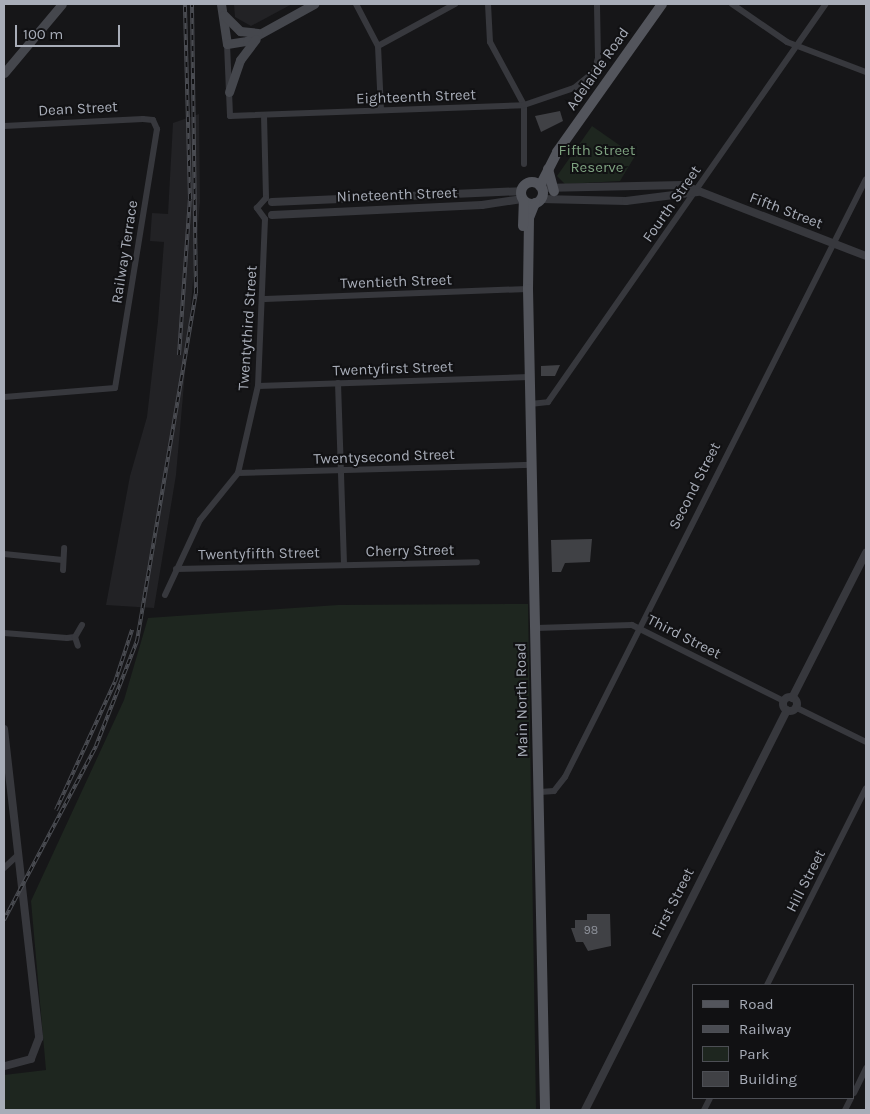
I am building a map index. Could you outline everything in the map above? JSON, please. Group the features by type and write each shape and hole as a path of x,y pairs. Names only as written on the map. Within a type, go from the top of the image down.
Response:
{"main road":[{"path":"4,73 62,4"},
{"path":"221,4 227,44 247,41 314,4"},
{"name":"Adelaide Road","path":"528,289 532,193 557,152 662,4"},
{"path":"224,15 240,31 263,32"},
{"path":"229,92 245,52 263,32"},
{"name":"Adelaide Road","path":"532,193 557,152"},
{"path":"548,169 554,190"},
{"name":"Main North Road","path":"528,289 540,792 545,1110"}],"street":[{"path":"356,4 378,46 381,110"},
{"path":"378,46 455,4"},
{"path":"488,4 490,42 524,105 524,164"},
{"name":"Eighteenth Street","path":"229,92 230,116 524,105 574,88 594,72 598,58 597,4"},
{"path":"732,4 797,46 866,72"},
{"name":"Fourth Street","path":"530,404 548,402 697,192 826,4"},
{"path":"227,44 229,92"},
{"path":"264,115 269,200 268,217"},
{"name":"Dean Street","path":"4,126 154,120"},
{"name":"Railway Terrace","path":"4,397 115,388 153,161 154,120"},
{"name":"Second Street","path":"540,792 560,786 637,628 866,179"},
{"name":"Fifth Street","path":"532,193 554,190 683,185 866,256"},
{"name":"Fifth Street","path":"532,193 626,200 697,192"},
{"name":"Nineteenth Street","path":"269,200 532,193"},
{"name":"Nineteenth Street","path":"268,217 482,205 532,193"},
{"path":"268,217 257,208 269,200"},
{"name":"Twentythird Street","path":"165,595 200,520 238,473 258,386 265,299 268,217"},
{"name":"Twentieth Street","path":"265,299 528,289"},
{"name":"Twentyfirst Street","path":"258,386 529,377"},
{"path":"338,383 344,564"},
{"name":"Twentysecond Street","path":"238,473 532,465"},
{"path":"63,570 64,548"},
{"path":"795,707 787,710 784,701 792,698 866,553"},
{"path":"4,554 63,560"},
{"name":"Cherry Street","path":"344,564 477,562"},
{"name":"Twentyfifth Street","path":"176,568 344,564"},
{"path":"78,646 75,637 82,625"},
{"name":"Third Street","path":"536,628 637,628 784,701"},
{"path":"4,633 75,637"},
{"path":"792,698 795,707 866,742"},
{"name":"First Street","path":"585,1110 787,710"},
{"path":"4,729 7,786 18,855 39,1045 29,1061 4,1066"},
{"name":"Hill Street","path":"768,984 866,788"},
{"path":"4,868 18,855"},
{"path":"855,1091 866,1068"}],"shaded area":[{"path":"234,4 292,4 251,26 235,17"},
{"path":"199,114 200,202 176,475 154,608 106,605 130,476 147,417 158,321 164,242 150,241 152,213 168,214 173,123"}],"green space":[{"name":"Fifth Street Reserve","path":"592,126 635,156 620,181 565,184 557,176"},
{"path":"528,604 536,1110 4,1110 4,1075 46,1070 31,901 124,700 148,618 338,605"}],"building":[{"path":"560,111 563,121 541,132 535,116"},
{"path":"560,365 555,376 541,376 541,366"},
{"path":"592,539 590,562 565,563 561,572 552,572 551,540"},
{"path":"587,914 610,914 611,946 588,951 583,942 576,942 571,928 575,928 575,920 587,920"}],"railway":[{"path":"179,355 190,199 185,4"},
{"path":"4,920 96,746 137,641 196,293 192,4"},
{"path":"56,810 115,682 132,630"}]}
